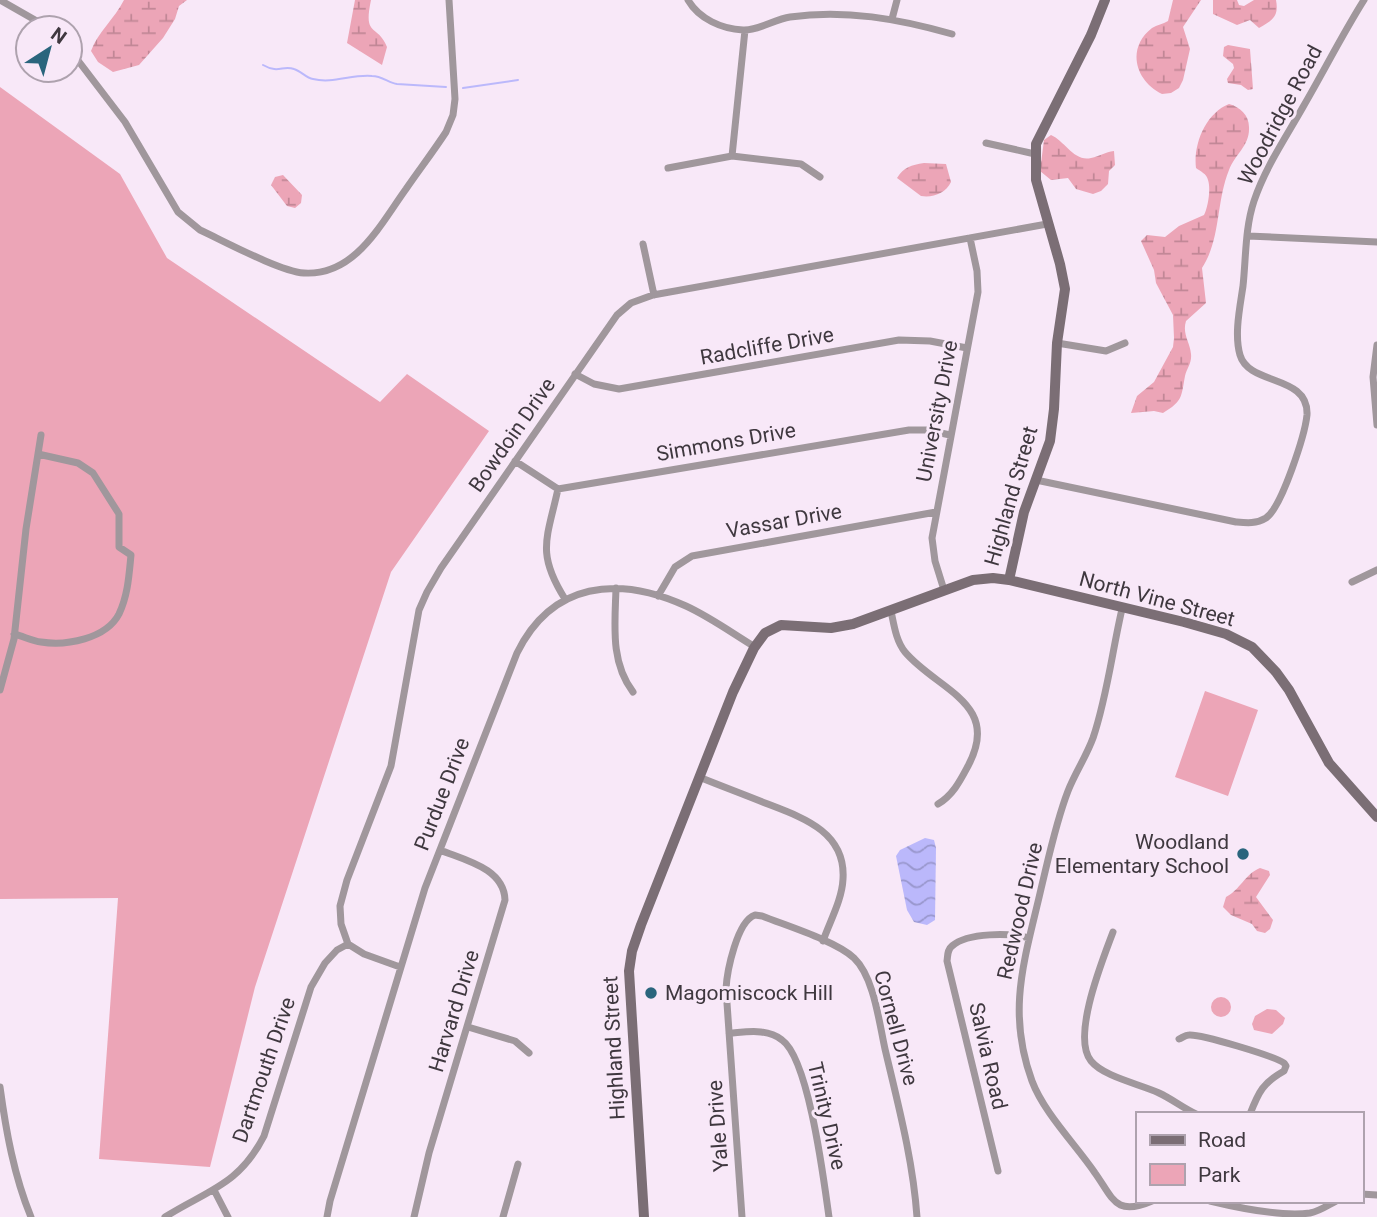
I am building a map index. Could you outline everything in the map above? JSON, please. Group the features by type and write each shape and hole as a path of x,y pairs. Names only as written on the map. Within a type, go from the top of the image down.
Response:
{"street":[{"path":"0,0 24,14"},
{"path":"84,69 124,122 178,212 188,222 286,269 304,273 322,271 340,266 366,246 446,132 453,115 455,99 449,0"},
{"path":"688,0 701,16 711,22 745,30 789,17 854,15 892,19 951,34"},
{"path":"892,19 897,0"},
{"name":"Highland Street","path":"644,1217 629,965 641,925 699,777 733,692 755,648 765,634 778,625 835,628 891,611 980,578 1009,580 1024,512 1050,442 1064,282 1036,180 1035,153 1040,134 1082,54 1105,0"},
{"name":"Woodridge Road","path":"1036,480 1236,522 1256,522 1265,519 1275,510 1302,437 1307,412 1296,390 1250,369 1240,355 1239,319 1250,216 1263,180 1364,0"},
{"path":"732,156 745,30"},
{"path":"986,144 1035,153"},
{"path":"668,167 732,156 801,164 820,177"},
{"name":"Bowdoin Drive","path":"348,944 341,920 341,900 391,766 421,605 437,575 620,312 634,302 654,295 1048,224"},
{"path":"1248,236 1377,242"},
{"name":"University Drive","path":"944,590 932,543 978,281 970,238"},
{"path":"643,244 654,295"},
{"name":"Radcliffe Drive","path":"575,374 594,384 619,389 899,340 930,341 967,348"},
{"path":"1057,343 1106,351 1125,343"},
{"path":"1377,345 1373,383 1377,425"},
{"name":"Simmons Drive","path":"558,489 909,429 950,435"},
{"path":"0,690 15,634 26,529 41,435"},
{"path":"15,634 39,642 56,643 95,637 118,616 127,589 131,555 119,547 119,514 108,493 93,473 78,463 38,454"},
{"path":"515,461 558,489 546,556 552,577 565,599"},
{"name":"Vassar Drive","path":"658,596 671,571 692,556 936,512"},
{"path":"1352,582 1377,570"},
{"name":"North Vine Street","path":"1009,580 1184,622 1226,634 1252,647 1289,690 1329,763 1377,817"},
{"path":"616,588 616,651 624,679 633,692"},
{"name":"Purdue Drive","path":"327,1217 400,967 440,850 517,653 537,622 565,599 591,590 616,588 658,596 691,608 755,648"},
{"name":"Redwood Drive","path":"1122,609 1096,727 1065,799 1029,938 1022,970 1018,1013 1024,1054 1035,1088 1096,1173 1115,1206 1133,1212 1149,1203"},
{"path":"891,611 903,649 966,704 976,724 977,742 969,765 953,792 938,804"},
{"path":"699,777 804,818 824,831 832,840 841,857 844,875 841,893 823,941"},
{"name":"Harvard Drive","path":"414,1217 429,1153 503,910 505,894 491,872 440,850"},
{"name":"Cornell Drive","path":"729,1033 726,991 729,970 749,917 762,916 839,947 853,957 864,970 869,984 906,1136 917,1217"},
{"path":"1113,932 1091,1000 1085,1050 1091,1062 1100,1069 1158,1092 1185,1111"},
{"name":"Salvia Road","path":"998,1171 947,961 949,948 965,940 1008,934 1029,938"},
{"path":"348,944 364,954 400,967"},
{"name":"Dartmouth Drive","path":"165,1217 214,1190 240,1171 259,1146 311,987 325,963 337,950 348,944"},
{"path":"468,1027 515,1041 529,1054"},
{"name":"Yale Drive","path":"729,1033 742,1217"},
{"name":"Trinity Drive","path":"729,1033 769,1033 783,1040 792,1051 817,1144 829,1217"},
{"path":"1179,1039 1189,1035 1206,1038 1276,1058 1284,1063 1284,1070 1263,1087 1251,1112"},
{"path":"0,1087 11,1150 31,1217"},
{"path":"0,1152 11,1150"},
{"path":"503,1217 518,1164"},
{"path":"214,1190 228,1217"},
{"path":"1218,1203 1242,1209 1292,1214 1313,1212 1332,1203"},
{"path":"1277,1213 1279,1203"}],"green space":[{"path":"124,0 187,0 179,6 175,19 163,38 139,65 113,72 98,62 91,51"},
{"path":"355,0 371,0 370,25 387,47 382,65 347,43"},
{"path":"1173,0 1201,0 1183,27 1190,49 1183,80 1179,88 1162,94 1145,81 1140,73 1137,54 1144,36 1152,28 1168,21"},
{"path":"1213,0 1237,0 1239,5 1244,6 1254,0 1276,0 1277,10 1271,20 1259,28 1250,20 1237,25 1213,14"},
{"path":"1228,45 1250,49 1253,89 1248,90 1241,85 1228,83 1227,79 1234,68 1223,56 1224,47"},
{"path":"0,87 120,174 167,258 380,402 407,374 489,431 391,572 255,987 210,1167 99,1159 118,898 0,899"},
{"path":"1229,104 1246,115 1249,134 1229,170 1212,245 1202,268 1206,303 1186,321 1185,330 1191,357 1182,394 1178,402 1163,413 1131,413 1137,396 1154,382 1173,347 1174,338 1173,315 1156,283 1154,270 1141,241 1147,235 1165,237 1179,226 1204,215 1209,198 1209,184 1206,176 1196,168 1199,140 1214,114"},
{"path":"1051,135 1080,157 1091,158 1114,151 1115,165 1109,171 1108,184 1093,194 1076,189 1068,178 1051,180 1040,171 1044,140"},
{"path":"924,163 946,164 951,182 942,192 921,196 897,178 908,167"},
{"path":"283,175 302,195 301,203 295,208 287,206 271,185 275,177"},
{"path":"1205,691 1258,710 1228,796 1175,777"},
{"path":"1260,868 1269,871 1270,875 1256,897 1273,920 1270,929 1265,933 1231,915 1223,907 1226,897"},
{"path":"1221,997 1228,1000 1231,1007 1228,1014 1221,1017 1214,1014 1211,1007 1214,1000"},
{"path":"1267,1009 1276,1010 1285,1018 1283,1024 1272,1034 1254,1030 1252,1024 1255,1016"}],"water":[{"path":"925,838 934,840 936,848 935,920 927,925 914,922 907,910 896,856 900,850"}],"waterway":[{"path":"263,65 273,69 294,69 320,80 372,76 397,84 446,87"},
{"path":"463,88 518,80"}],"place":[{"name":"Woodland Elementary School","path":"1243,854"},
{"name":"Magomiscock Hill","path":"651,993"}]}
